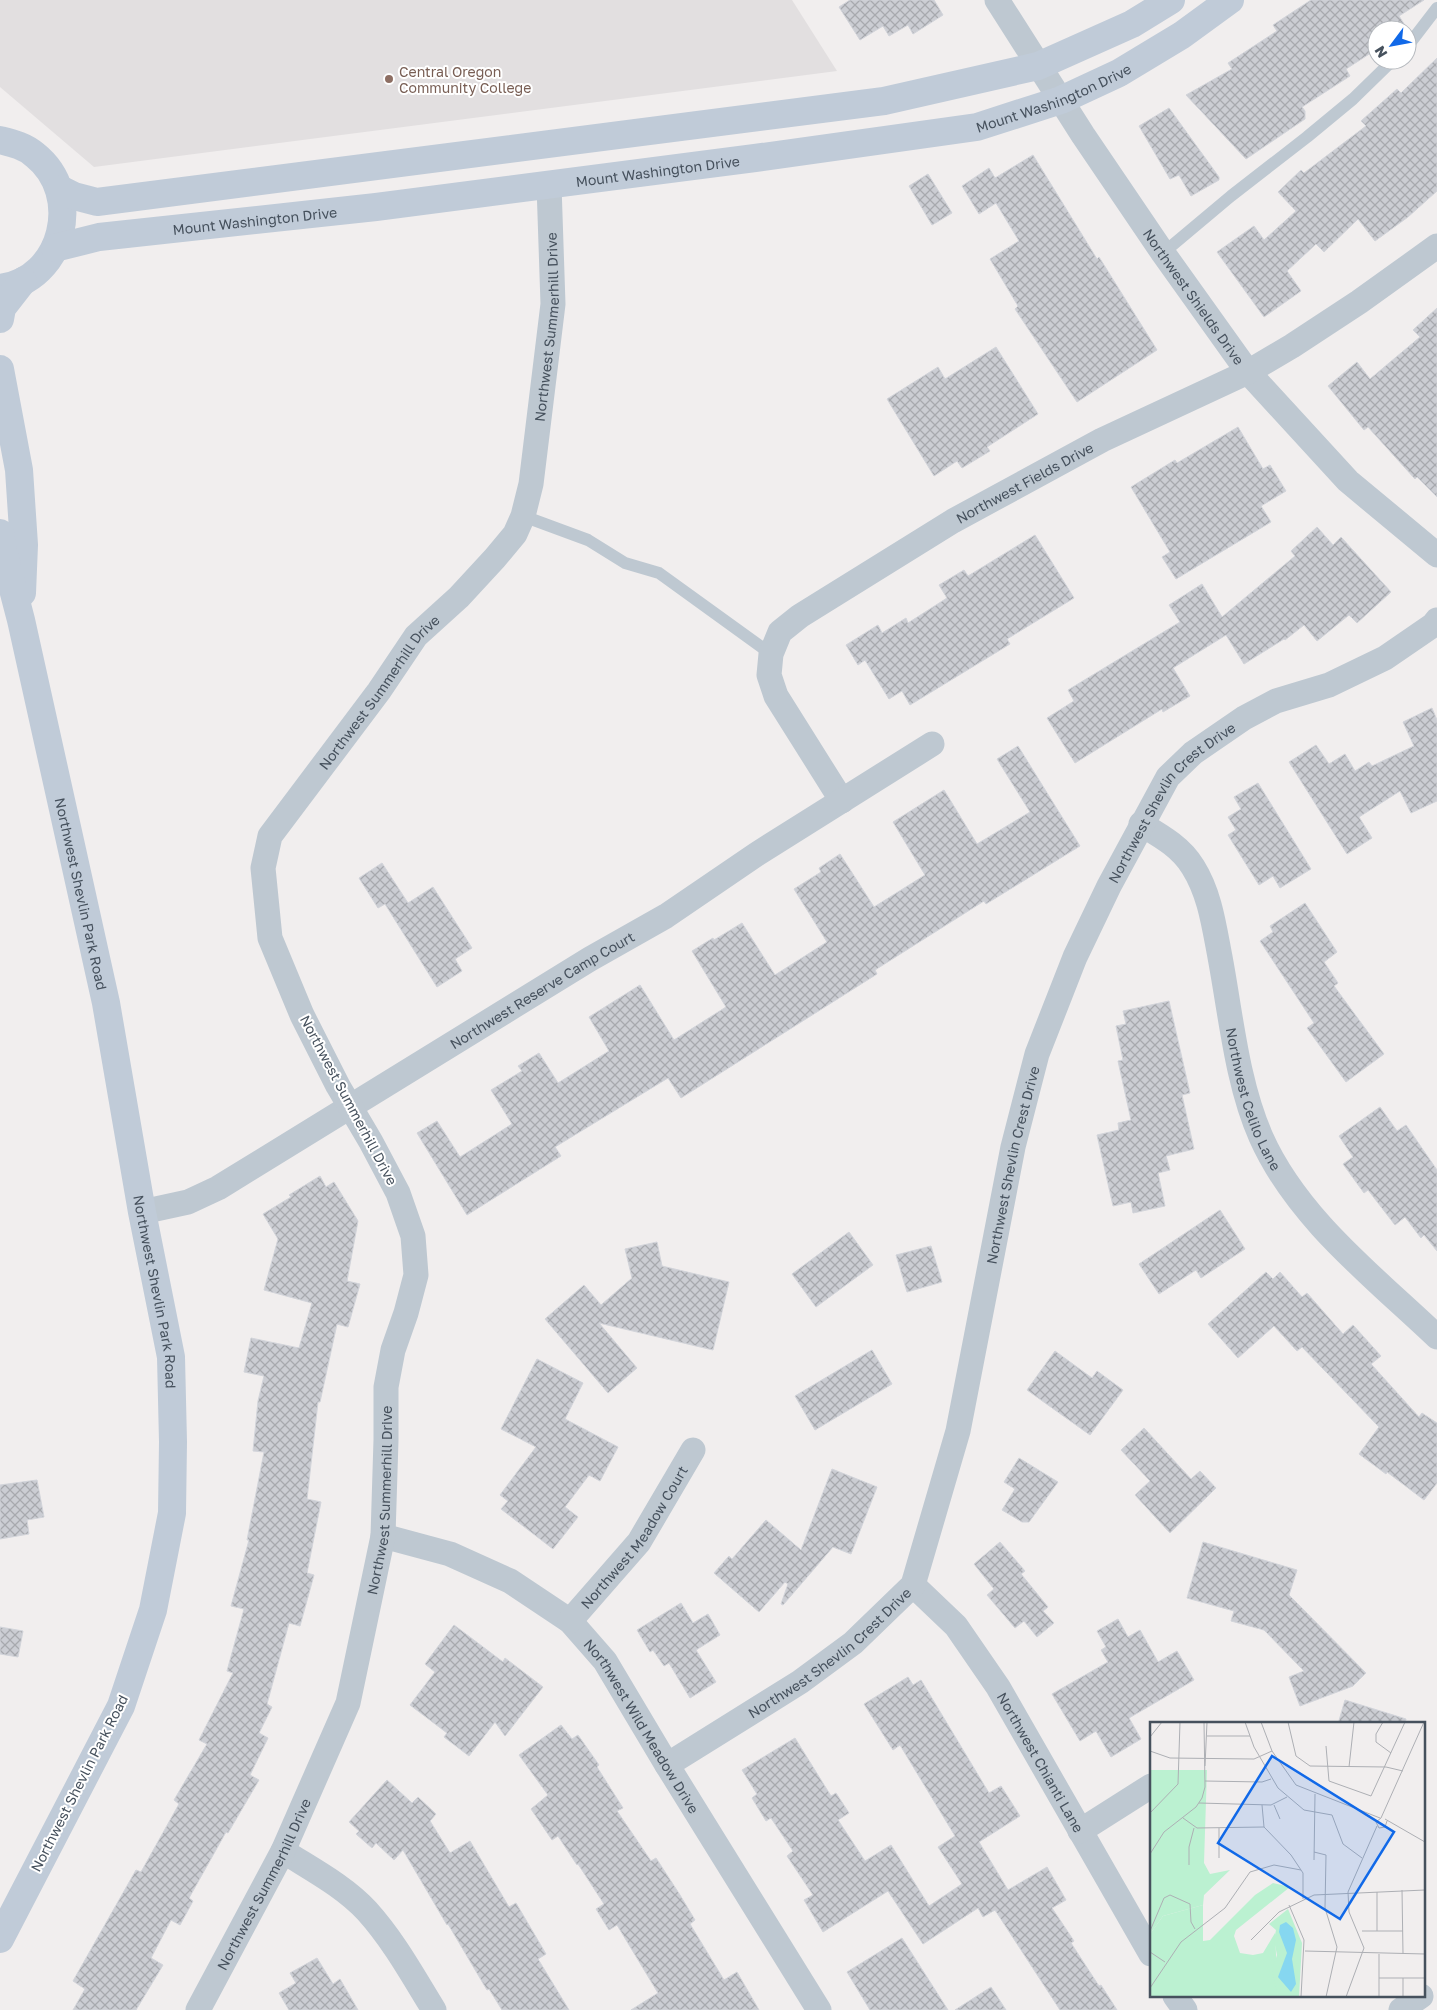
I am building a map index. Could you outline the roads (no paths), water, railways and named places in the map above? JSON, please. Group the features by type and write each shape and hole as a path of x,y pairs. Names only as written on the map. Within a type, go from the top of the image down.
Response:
{"main road":[{"path":"60,188 74,196 96,202 884,101 1038,66 1132,24 1171,0"},
{"name":"Mount Washington Drive","path":"55,248 98,236 376,207 976,127 1061,100 1120,73 1182,35 1230,0"},
{"path":"0,140 17,144 35,155 60,188 64,209 62,229 55,248 42,267 11,284 0,319"},
{"name":"Northwest Shevlin Park Road","path":"0,370 19,470 24,545 21,620"},
{"name":"Northwest Shevlin Park Road","path":"0,533 106,1003 142,1212 171,1357 174,1442 172,1513 153,1610 120,1706 0,1939"}],"street":[{"name":"Northwest Shields Drive","path":"997,0 1038,66 1162,253 1248,372 1348,481 1437,555"},
{"name":"Northwest Summerhill Drive","path":"198,2010 283,1851 348,1703 383,1536 386,1387 393,1350 406,1314 416,1275 413,1236 398,1193 338,1086 302,1015 270,938 263,868 270,836 379,691 416,636 459,597 495,558 515,534 523,516 531,484 553,304 549,185"},
{"name":"Northwest Fields Drive","path":"842,801 776,696 769,675 771,654 780,632 800,616 952,521 1102,440 1248,372 1359,302 1437,246"},
{"name":"Northwest Shevlin Crest Drive","path":"667,1765 800,1682 853,1643 913,1585 958,1431 1013,1147 1037,1054 1074,957 1141,824 1168,777 1193,753 1244,718 1276,700 1329,685 1385,658 1433,625 1437,620"},
{"name":"Northwest Reserve Camp Court","path":"142,1212 188,1202 218,1188 590,959 666,916 757,854 932,744"},
{"name":"Northwest Celilo Lane","path":"1141,824 1179,850 1193,867 1208,898 1244,1086 1261,1137 1286,1182 1320,1226 1437,1337"},
{"name":"Northwest Meadow Court","path":"570,1621 639,1542 693,1450"},
{"name":"Northwest Wild Meadow Drive","path":"383,1536 450,1554 510,1581 570,1621 605,1661 667,1765 819,2010"},
{"name":"Northwest Chianti Lane","path":"913,1585 956,1626 987,1672 1150,1952"},
{"path":"1080,1831 1150,1787"},
{"path":"283,1851 340,1888 366,1910 390,1939 434,2010"},
{"path":"1424,1995 1437,1985"},
{"path":"1176,1998 1184,2010"},
{"path":"1401,2010 1419,1998"}],"lane":[{"path":"1417,34 1437,8"},
{"path":"1162,253 1219,205 1333,115 1382,70"},
{"path":"523,516 588,540 625,563 659,573 771,654"}],"place":[{"name":"Central Oregon Community College","path":"389,79"}]}
